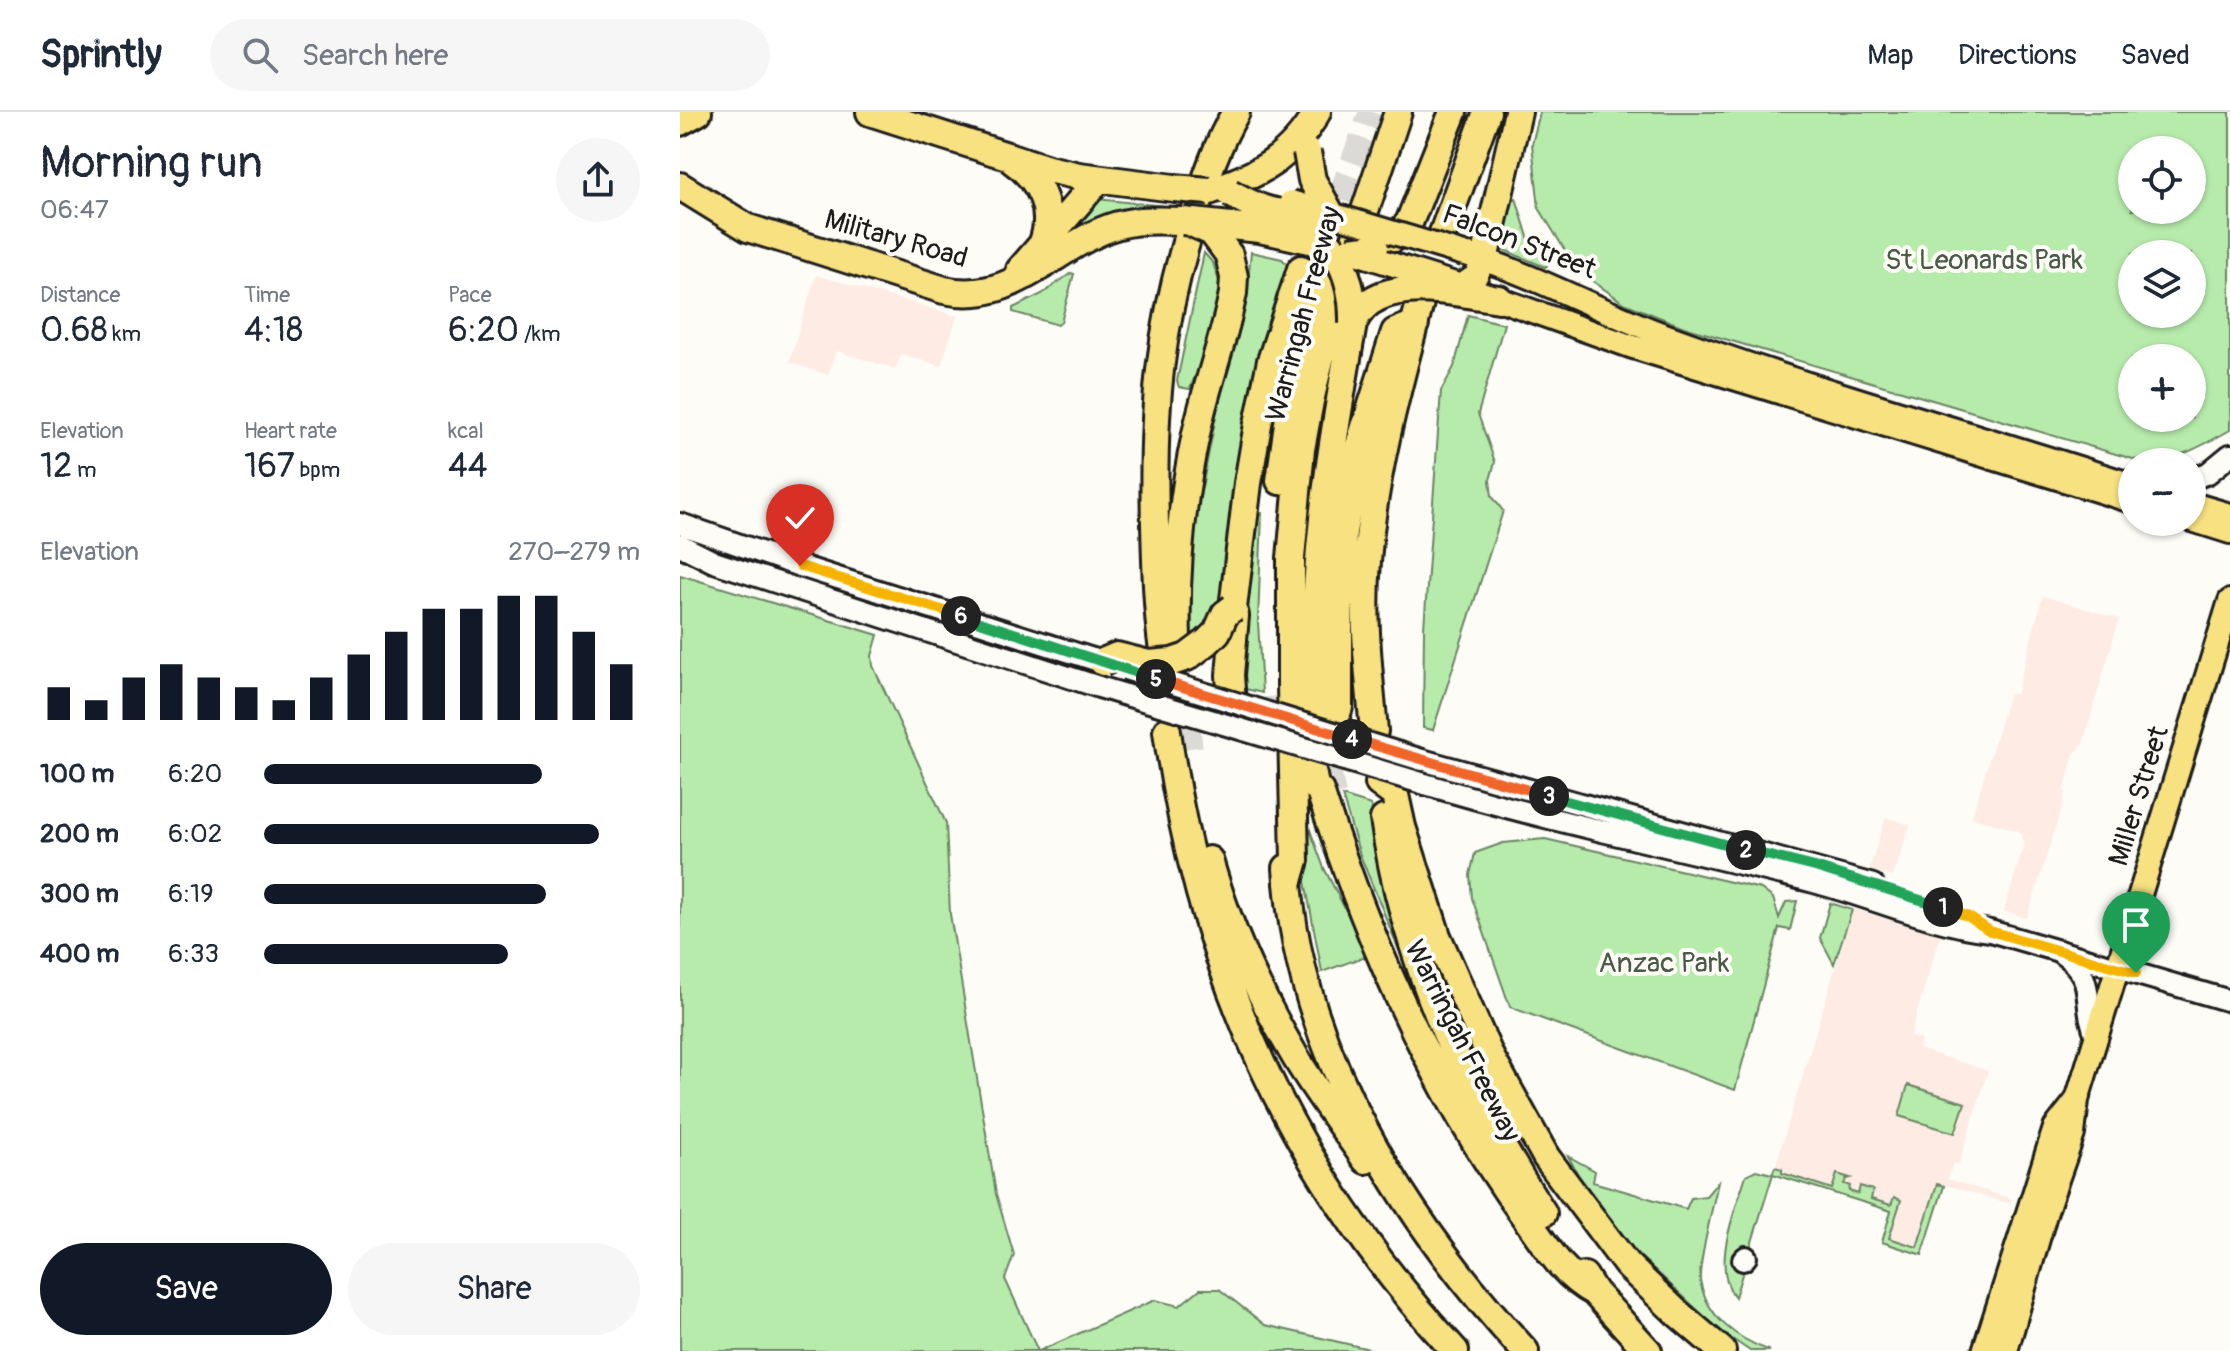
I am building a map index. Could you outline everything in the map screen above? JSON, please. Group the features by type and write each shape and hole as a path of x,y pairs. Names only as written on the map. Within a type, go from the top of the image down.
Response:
{"highway":[{"path":"680,122 698,112"},
{"name":"Falcon Street","path":"870,112 1048,169 1099,179 1219,192"},
{"path":"1172,220 1212,232 1229,255 1234,277 1233,293 1196,432 1164,644 1153,462 1158,370 1177,269 1212,159 1236,112"},
{"name":"Warringah Freeway","path":"1288,884 1295,860 1291,558 1296,491 1310,401 1333,306 1398,112"},
{"name":"Warringah Freeway","path":"1375,208 1409,112"},
{"path":"1375,248 1400,233 1416,207 1453,112"},
{"path":"1443,233 1487,112"},
{"path":"1474,257 1518,112"},
{"path":"1219,192 1254,176 1306,133"},
{"path":"1306,133 1312,180 1329,211"},
{"path":"1002,155 1024,170 1045,200 1048,219 1042,245"},
{"path":"1007,286 1099,179"},
{"name":"Military Road","path":"680,186 741,225 944,290 975,294 1007,286 1101,231 1134,222 1172,220 1260,229 1339,248 1375,248"},
{"path":"1219,192 1297,219 1339,248 1353,302 1347,320 1321,526 1314,608 1317,708"},
{"name":"Warringah Freeway","path":"1233,604 1248,483 1271,361 1309,271 1279,487 1274,602 1277,696"},
{"path":"1347,320 1389,293 1412,289 1457,287 1499,299"},
{"path":"1331,732 1338,719 1337,658 1343,532 1355,462 1395,332 1418,312 1383,452 1367,562 1365,636 1374,731"},
{"name":"Warringah Freeway","path":"1347,320 1311,451 1302,544 1303,671 1308,717 1322,785 1341,858 1369,928 1459,1116 1549,1250 1576,1283 1594,1292"},
{"path":"1100,670 1117,656 1149,664 1187,657 1217,632 1233,604"},
{"path":"1232,703 1229,685 1235,616 1233,604"},
{"name":"Warringah Freeway","path":"1291,633 1315,786 1327,801"},
{"name":"Warringah Freeway","path":"1401,1189 1380,1182 1297,1061 1267,1006 1229,922 1218,889 1201,835 1181,747 1188,848 1222,962 1257,1057 1310,1159 1362,1240 1455,1351"},
{"name":"Warringah Freeway","path":"1648,1351 1594,1292 1490,1125 1446,1030 1403,906 1386,832 1379,783 1395,795 1402,827 1437,936 1490,1056 1546,1157 1627,1265 1722,1351"},
{"name":"Warringah Freeway","path":"1283,790 1288,884 1302,964 1322,1033 1356,1112 1401,1189 1449,1260 1525,1351"}],"main road":[{"name":"Falcon Street","path":"1219,192 1291,202 1400,233 1474,257 1657,332 1712,351 2118,481"},
{"path":"1329,211 1404,267"},
{"path":"1339,248 1457,287 1476,276 1474,257"},
{"path":"1499,299 1630,346 2118,497"},
{"path":"2206,474 2230,455"},
{"path":"2206,508 2230,515"},
{"path":"680,524 974,620 1292,746 1566,824 1824,885 2230,1001"},
{"path":"2206,524 2230,532"},
{"path":"680,538 781,559"},
{"path":"680,545 714,562 967,642 1100,670 1232,703 1631,819 1815,867 1941,906 1969,917 1990,931"},
{"name":"Miller Street","path":"2006,1351 2046,1211 2073,1134 2077,1100 2230,601"},
{"path":"967,642 974,620"},
{"path":"1232,703 1246,722 1292,746 1319,741 1331,732"},
{"path":"2054,949 2073,962 2086,980 2089,1012 2097,1037"},
{"name":"Miller Street","path":"1984,1351 2055,1128 2077,1100"}],"shaded area":[{"path":"816,275 957,316 941,366 901,354 896,369 836,351 828,375 789,362"},
{"path":"2043,596 2119,619 2082,746 2074,754 2066,793 2027,918 2004,911 2025,842 2019,831 1972,817 2009,693 2016,695"},
{"path":"1886,817 1910,825 1893,877 1869,870"},
{"path":"1853,909 1940,935 1910,1036 1921,1040 1919,1049 1988,1071 1959,1164 1953,1163 1947,1179 2012,1199 2010,1204 1946,1185 1922,1255 1882,1242 1891,1211 1773,1174"}],"green space":[{"name":"St Leonards Park","path":"1540,112 2230,112 2230,430 2197,448 2118,448 2118,455 1684,327 1624,303 1577,270 1539,208 1532,144"},
{"path":"1516,198 1529,240 1548,265 1545,267 1499,248"},
{"path":"1097,199 1163,208 1134,210 1111,216 1063,237"},
{"path":"1251,252 1282,259 1288,265 1265,334 1247,406 1239,455 1231,559 1223,599 1211,621 1187,643 1193,533 1219,400 1246,301"},
{"path":"1204,253 1213,263 1222,290 1198,376 1195,376 1190,389 1179,387 1177,381"},
{"path":"1071,273 1074,274 1058,325 1013,312 1013,308 1042,294"},
{"path":"1468,315 1504,324 1478,414 1495,462 1490,480 1492,496 1503,511 1433,730 1423,728 1424,628 1441,391 1454,367"},
{"path":"1256,513 1262,513 1258,622 1262,693 1238,687"},
{"path":"680,575 878,635 872,656 873,666 946,823 950,914 996,1194 1014,1255 1005,1279 1038,1351 680,1351"},
{"path":"1342,796 1371,805 1404,949 1399,950 1360,855"},
{"path":"1302,822 1307,822 1324,868 1369,955 1322,972 1304,876"},
{"name":"Anzac Park","path":"1545,839 1761,889 1773,898 1779,918 1786,902 1797,901 1790,930 1779,928 1735,1090 1510,1007 1472,898 1470,875 1475,853 1503,843"},
{"path":"1830,903 1852,910 1834,964 1820,938"},
{"path":"1908,1085 1965,1103 1955,1133 1899,1116"},
{"path":"1568,1156 1595,1171 1593,1182 1686,1209 1691,1198 1706,1196 1718,1182 1701,1261 1700,1280 1704,1293 1716,1316 1725,1325 1746,1340 1770,1351 1750,1351 1719,1330 1626,1243 1589,1195"},
{"path":"1775,1167 1782,1169 1782,1173 1832,1189 1837,1174 1850,1178 1844,1184 1850,1186 1849,1191 1858,1194 1860,1186 1873,1190 1871,1199 1891,1205 1894,1197 1901,1200 1889,1238 1917,1247 1937,1184 1944,1186 1922,1255 1882,1242 1891,1211 1773,1174 1735,1297 1728,1285 1725,1254 1737,1204 1746,1175 1756,1170 1772,1174"},
{"path":"1200,1289 1219,1289 1265,1325 1378,1351 1039,1351 1155,1300 1179,1306"}],"tunnel":[{"path":"1317,274 1338,204 1372,112"},
{"path":"1177,645 1190,750"},
{"path":"1277,696 1281,739"},
{"path":"1320,732 1333,795"}],"route":[{"path":"800,566 1209,696 1456,770 1815,867 1941,906 1969,917 1990,931 2136,973"}]}
